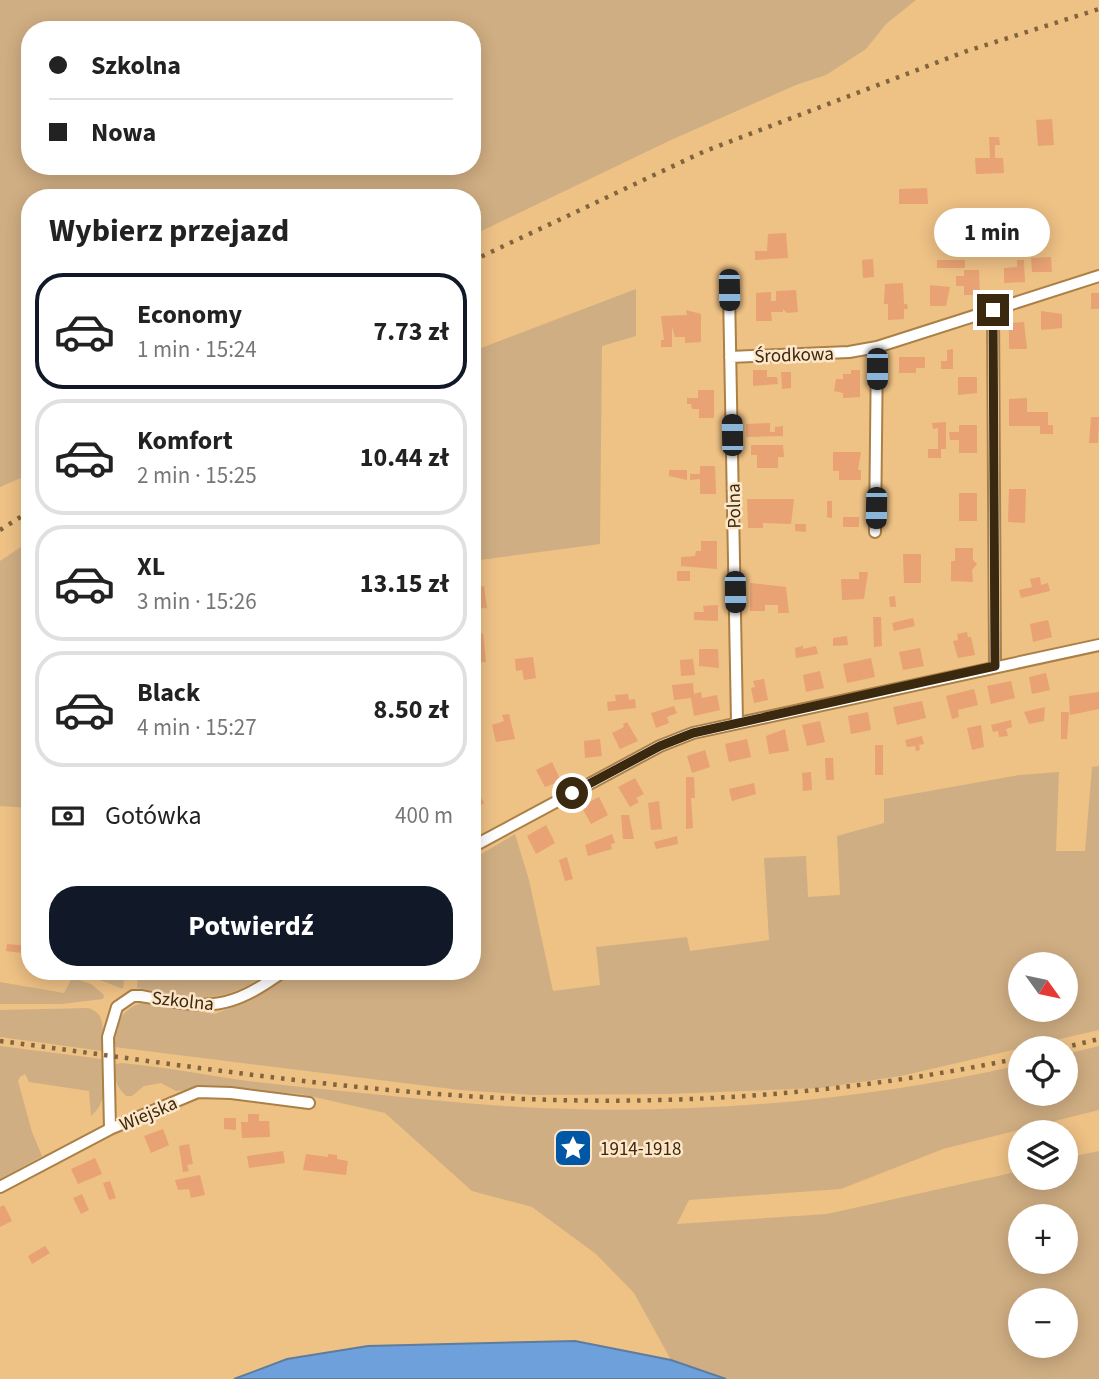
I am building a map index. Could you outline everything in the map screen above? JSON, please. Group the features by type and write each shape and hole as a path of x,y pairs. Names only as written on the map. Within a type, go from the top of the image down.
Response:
{"street":[{"name":"Środkowa","path":"730,357 849,352 877,347 1099,276"},
{"name":"Polna","path":"729,290 737,722"},
{"path":"993,310 995,666"},
{"path":"875,532 877,347"},
{"path":"481,843 660,746 693,733 1099,645"},
{"name":"Szkolna","path":"110,1129 108,1037 117,1007 124,1000 141,996 204,1006 228,1003 242,999 270,980"},
{"name":"Wiejska","path":"0,1187 110,1129 198,1092 231,1093 309,1103"}],"shaded area":[{"path":"0,0 916,0 886,24 866,49 826,75 796,85 671,140 481,231 481,189 21,189 21,478 0,487"},
{"path":"636,289 636,336 602,346 600,544 481,560 481,348"},
{"path":"21,547 21,807 0,806 0,561"},
{"path":"1099,766 1099,1030 1073,1036 1008,1036 1008,1051 901,1076 820,1088 669,1094 532,1095 460,1090 114,1047 123,1014 141,1003 215,1014 256,997 282,980 481,980 481,854 515,834 529,880 553,991 600,985 596,947 687,937 690,951 769,940 764,858 806,856 808,897 840,895 837,836 884,823 884,799 1019,775 1059,772 1056,851 1085,851 1092,767"},
{"path":"71,980 78,980 91,984 104,995 103,999 62,1004 0,1004 0,982 64,993"},
{"path":"100,980 124,980 123,989"},
{"path":"138,980 257,980 236,991 207,997 137,988"},
{"path":"88,1008 99,1014 101,1019 102,1051 0,1037 0,1010"},
{"path":"0,1046 102,1059 104,1082 101,1104 91,1116 89,1091 29,1082 25,1074 20,1077 18,1081 32,1132 42,1156 0,1179"},
{"path":"1099,1046 1099,1110 1059,1120 1008,1120 1008,1133 943,1149 841,1189 689,1200 677,1224 827,1214 1008,1174 1008,1190 1078,1190 1078,1155 1099,1151 1099,1379 726,1379 671,1360 634,1293 596,1254 532,1207 472,1191 385,1113 301,1094 213,1087 176,1091 161,1083 144,1086 132,1096 126,1096 117,1085 115,1073 116,1064 122,1063 248,1081 464,1103 603,1110 673,1109 814,1099 952,1079 1008,1067 1008,1106 1078,1106 1078,1051"}],"water":[{"path":"575,1341 671,1360 726,1379 234,1379 287,1359 368,1346"}],"building":[{"path":"1052,119 1054,145 1038,146 1036,120"},
{"path":"989,137 999,137 1000,145 995,145 995,158 1003,158 1004,173 976,174 975,158 990,158"},
{"path":"927,188 928,204 899,204 899,189"},
{"path":"786,233 788,258 755,260 755,251 767,251 768,234"},
{"path":"1017,234 1017,237 1037,237 1037,245 1005,246 1005,235"},
{"path":"1051,257 1052,272 1032,272 1031,258"},
{"path":"873,259 874,277 863,278 862,260"},
{"path":"937,260 965,260 965,268 937,268"},
{"path":"1017,260 1024,260 1025,282 1004,283 1004,268 1017,267"},
{"path":"964,270 979,270 980,295 964,295 964,286 956,286 956,276 964,276"},
{"path":"903,283 904,304 907,304 908,309 904,309 904,319 888,320 888,304 884,304 885,284"},
{"path":"930,285 950,287 946,306 930,306"},
{"path":"796,290 798,312 787,313 783,309 783,312 771,312 772,321 756,321 756,293 771,292 771,301 776,301 776,291"},
{"path":"1091,293 1099,293 1099,309 1091,309"},
{"path":"686,310 701,314 701,342 685,343 685,337 675,337 672,327 672,347 661,347 661,340 664,340 661,316 687,315"},
{"path":"1041,311 1062,314 1062,328 1041,330"},
{"path":"1024,322 1027,349 1009,349 1009,323"},
{"path":"953,349 953,369 941,369 941,361 947,361 947,350"},
{"path":"899,357 925,357 925,368 916,368 916,373 899,373"},
{"path":"753,370 767,370 767,377 777,377 778,384 753,386"},
{"path":"851,370 860,370 860,397 843,398 843,393 834,391 836,379 843,379 843,374 851,374"},
{"path":"781,372 791,372 791,388 782,389"},
{"path":"958,377 977,377 977,393 958,395"},
{"path":"698,390 714,390 714,418 699,418 699,409 692,409 691,404 687,404 687,398 698,398"},
{"path":"1027,398 1027,412 1048,412 1048,425 1053,425 1053,434 1040,434 1040,426 1009,426 1009,399"},
{"path":"1091,417 1099,417 1098,443 1089,443"},
{"path":"946,422 946,449 941,449 941,458 928,458 928,449 938,449 938,428 933,429 932,423"},
{"path":"770,423 770,432 775,432 775,427 783,426 783,436 746,437 746,424"},
{"path":"959,425 977,425 977,453 959,453 959,440 950,440 949,432 959,432"},
{"path":"751,445 783,445 784,457 778,457 778,468 757,468 757,455 751,455"},
{"path":"833,452 861,452 858,470 861,470 861,480 839,480 839,471 833,471"},
{"path":"700,466 715,466 716,494 700,494 700,479 690,480 690,474 700,474"},
{"path":"669,470 687,470 687,480 669,476"},
{"path":"1009,489 1026,489 1025,523 1008,522"},
{"path":"959,493 977,493 977,521 959,521"},
{"path":"747,499 794,499 791,524 763,523 763,528 748,528"},
{"path":"827,501 832,501 832,518 827,517"},
{"path":"843,517 859,517 859,527 843,527"},
{"path":"795,524 806,524 806,532 795,531"},
{"path":"701,541 717,541 717,569 681,566 681,557 695,556 696,551 701,551"},
{"path":"955,548 973,548 973,560 977,564 972,570 973,582 951,581 951,561 955,561"},
{"path":"903,554 921,554 921,583 904,583"},
{"path":"677,571 690,571 690,581 677,581"},
{"path":"859,572 868,572 864,599 842,600 841,579 859,579"},
{"path":"1040,577 1041,585 1048,583 1050,591 1021,598 1019,590 1032,587 1030,579"},
{"path":"750,583 786,587 789,613 778,613 778,605 765,605 765,611 750,611"},
{"path":"484,586 487,608 481,608 481,587"},
{"path":"895,596 896,607 890,607 889,597"},
{"path":"718,605 718,621 694,620 694,612 704,612 703,606"},
{"path":"873,617 881,617 882,646 874,647"},
{"path":"913,618 915,626 894,631 892,623"},
{"path":"1048,620 1052,637 1033,642 1030,624"},
{"path":"967,632 968,637 971,637 975,655 958,658 953,641 958,640 957,634"},
{"path":"483,633 486,662 481,662"},
{"path":"847,636 848,645 833,646 833,638"},
{"path":"803,646 803,649 816,646 818,654 796,658 795,648"},
{"path":"920,648 924,666 903,670 899,652"},
{"path":"699,649 718,649 719,668 699,666"},
{"path":"533,657 536,678 524,680 522,670 516,671 515,659"},
{"path":"871,658 875,677 847,683 843,664"},
{"path":"693,659 695,675 681,676 680,660"},
{"path":"820,671 824,688 806,692 803,675"},
{"path":"1046,673 1050,690 1032,694 1029,677"},
{"path":"764,679 768,700 754,703 751,688 755,687 753,681"},
{"path":"1011,681 1015,698 991,704 987,686"},
{"path":"693,683 694,694 701,692 702,698 717,695 720,710 694,716 691,698 674,700 672,685"},
{"path":"974,689 978,705 958,710 959,717 952,719 946,696"},
{"path":"1099,692 1099,709 1070,715 1069,696"},
{"path":"628,694 629,700 635,699 636,708 608,711 607,702 616,701 615,695"},
{"path":"922,701 926,718 897,725 893,707"},
{"path":"674,706 677,713 667,717 669,723 656,728 651,713"},
{"path":"1045,707 1044,721 1029,724 1024,712"},
{"path":"868,712 871,730 851,734 848,716"},
{"path":"1061,712 1069,712 1067,739 1061,739"},
{"path":"509,714 515,739 496,742 492,725 504,721 502,715"},
{"path":"1011,720 1012,727 1006,729 1008,736 999,737 998,731 993,732 991,725"},
{"path":"820,721 825,742 807,746 802,725"},
{"path":"627,722 638,741 620,749 612,733 624,727 623,724"},
{"path":"981,725 984,747 972,750 967,728"},
{"path":"785,729 789,751 769,754 766,736"},
{"path":"922,736 924,744 919,745 920,750 916,751 915,746 907,747 905,740"},
{"path":"600,739 602,756 585,758 584,741"},
{"path":"747,739 751,757 729,762 725,744"},
{"path":"875,745 883,745 883,775 875,775"},
{"path":"705,750 710,767 692,773 687,756"},
{"path":"825,758 833,758 834,780 826,780"},
{"path":"552,762 561,781 545,787 536,770"},
{"path":"811,772 812,790 803,791 802,773"},
{"path":"686,777 694,777 695,798 691,798 693,828 686,829"},
{"path":"635,778 644,794 636,798 639,802 630,807 618,787"},
{"path":"754,783 756,794 732,801 729,789"},
{"path":"599,797 608,815 591,824 581,806"},
{"path":"659,801 662,829 651,830 648,803"},
{"path":"621,815 629,815 634,839 623,839"},
{"path":"546,825 555,843 536,854 527,836"},
{"path":"612,834 615,843 611,844 612,849 588,856 585,845"},
{"path":"677,836 678,844 656,849 654,842"},
{"path":"567,857 573,879 565,881 559,860"},
{"path":"7,944 21,945 21,953 6,951"},
{"path":"248,1114 259,1114 259,1121 269,1121 270,1137 242,1138 241,1122 248,1122"},
{"path":"224,1118 236,1118 236,1130 224,1129"},
{"path":"163,1129 169,1145 151,1153 144,1136"},
{"path":"189,1144 193,1164 187,1165 189,1171 183,1172 179,1146"},
{"path":"283,1151 285,1163 249,1168 247,1156"},
{"path":"306,1154 328,1157 328,1154 337,1155 337,1159 348,1161 346,1175 303,1170"},
{"path":"95,1158 102,1174 78,1184 71,1169"},
{"path":"200,1175 205,1195 191,1198 189,1189 178,1190 175,1180"},
{"path":"110,1181 116,1198 109,1200 103,1183"},
{"path":"82,1194 89,1210 81,1214 73,1198"},
{"path":"4,1205 12,1221 0,1227 0,1207"},
{"path":"45,1246 50,1253 32,1264 28,1256"}],"railway":[{"path":"481,257 705,151 967,51 1099,9"},
{"path":"0,530 21,517"},
{"path":"1078,1044 1099,1039"},
{"path":"0,1041 348,1086 558,1100 674,1100 790,1092 905,1079 1008,1060"}],"place":[{"name":"1914-1918","path":"573,1148"}],"route":[{"path":"572,793 660,746 693,733 995,666 993,310"}]}
